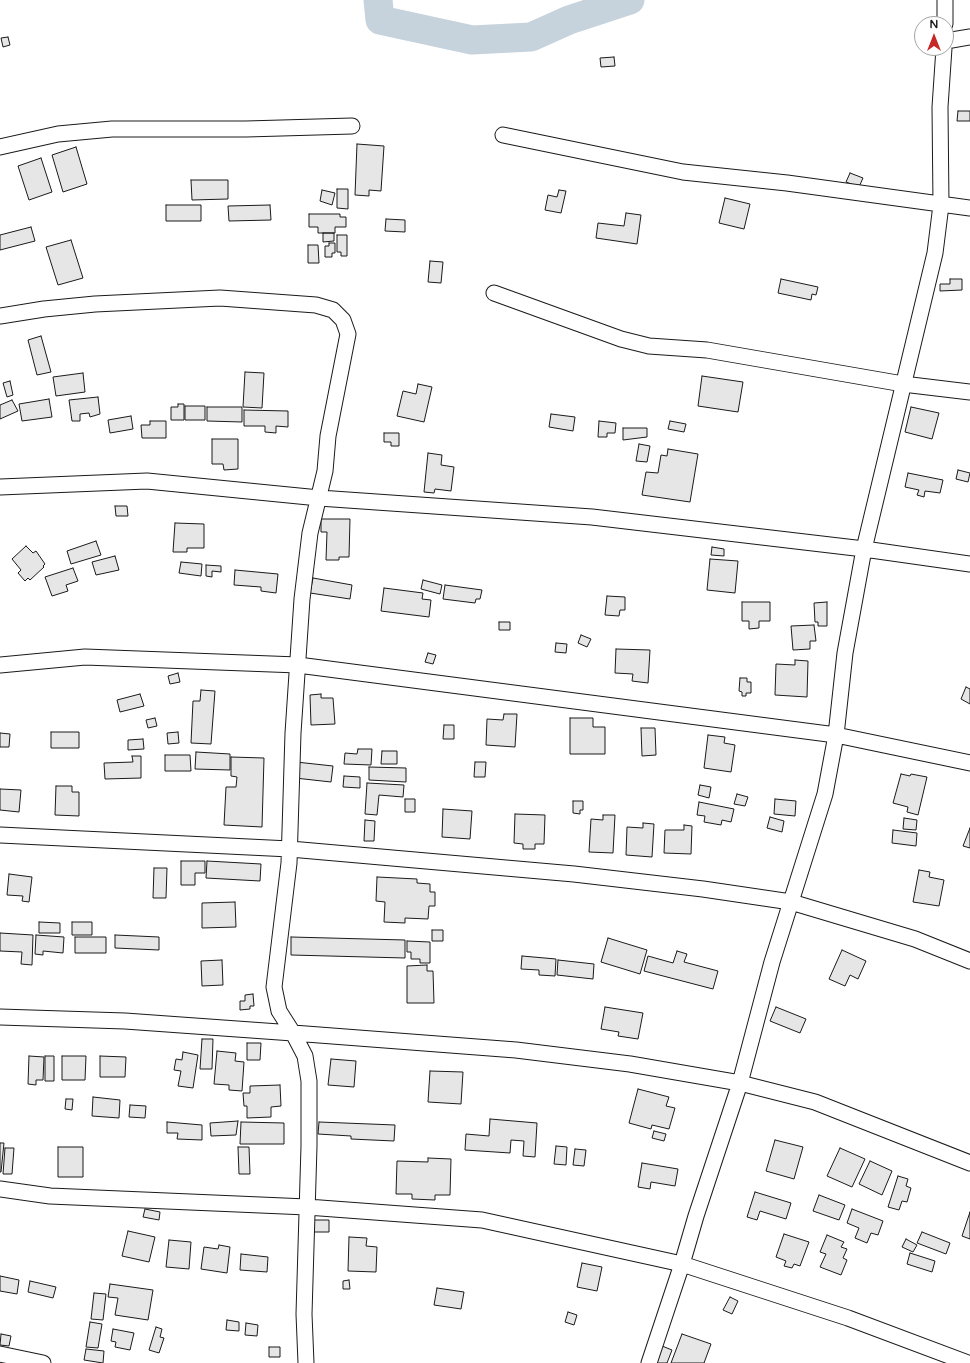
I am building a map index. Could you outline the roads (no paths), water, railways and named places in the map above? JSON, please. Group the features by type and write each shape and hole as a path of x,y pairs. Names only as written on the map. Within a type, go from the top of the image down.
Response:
{"street":[{"path":"945,0 945,16"},
{"path":"954,40 970,37"},
{"path":"649,1363 740,1083 772,962 825,794 836,735 845,653 864,549 903,384 927,294 935,253 942,205 940,107 943,56"},
{"path":"0,147 58,134 112,129 246,129 352,126"},
{"path":"503,135 683,172 787,183 970,208"},
{"path":"494,293 621,339 649,346 707,350 903,384 970,392"},
{"path":"0,316 44,309 95,304 220,298 316,305 333,310 343,320 348,334 328,436 325,471 310,533 302,599 293,733 290,849 274,987 279,1011 293,1032 305,1056 309,1081 304,1314 306,1363"},
{"path":"0,487 147,481 319,498 592,517 864,549 970,564"},
{"path":"0,665 85,657 298,664 836,735 970,763"},
{"path":"0,835 290,849 574,874 703,889 792,902 915,939 970,961"},
{"path":"0,1017 125,1021 293,1032 516,1050 630,1064 740,1083 815,1102 970,1163"},
{"path":"0,1189 50,1196 307,1207 482,1220 682,1264 848,1318 968,1363"},
{"path":"0,1354 43,1363"}],"waterway":[{"path":"378,0 380,20 472,40 531,37 569,20 630,0"}]}
